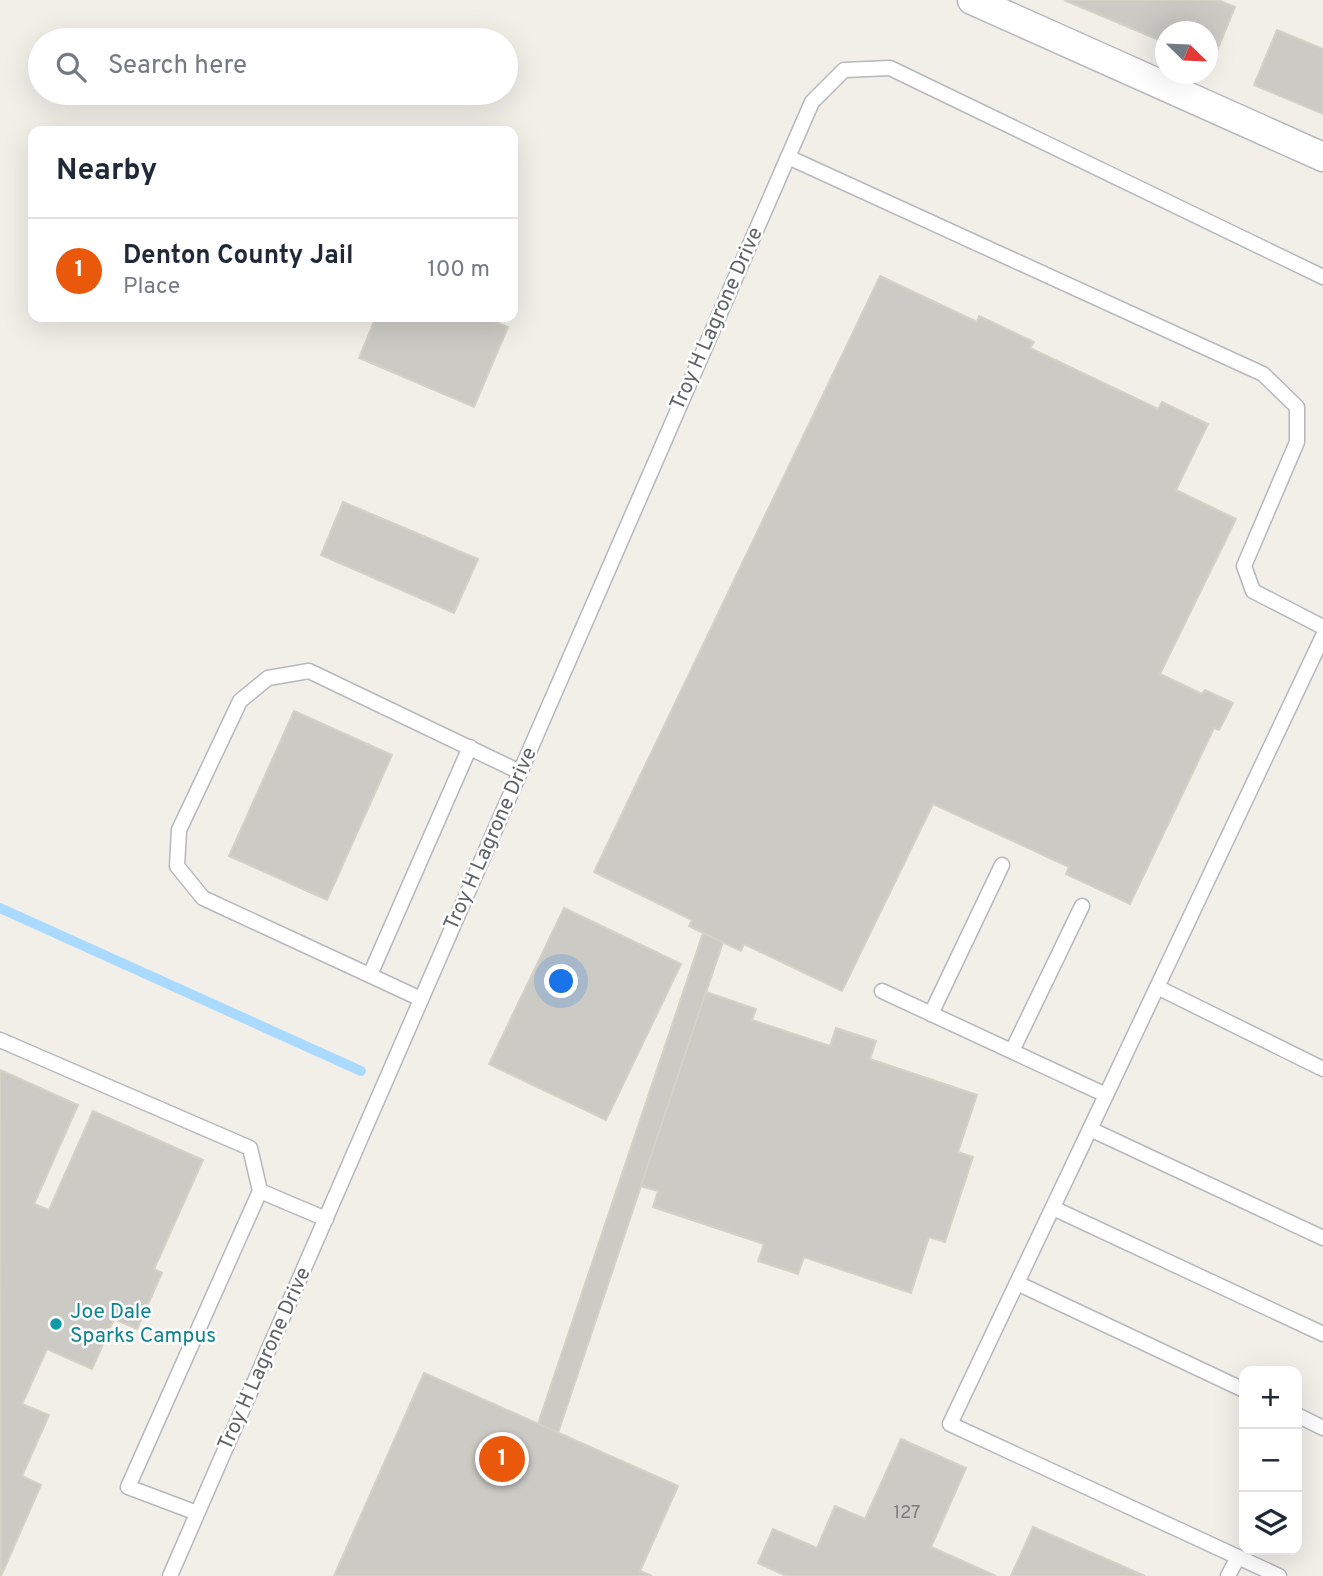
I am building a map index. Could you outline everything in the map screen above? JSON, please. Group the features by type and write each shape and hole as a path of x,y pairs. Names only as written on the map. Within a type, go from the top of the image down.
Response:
{"street":[{"path":"972,0 1323,157"}],"lane":[{"name":"Troy H Lagrone Drive","path":"170,1576 812,102 844,70 890,68 1323,277"},
{"path":"788,158 1263,373 1297,407 1297,442 1244,566 1252,591 1323,628"},
{"path":"1279,1576 950,1424 1323,636"},
{"path":"421,999 203,898 177,866 179,830 240,701 268,678 309,671 520,772"},
{"path":"370,975 470,747"},
{"path":"931,1014 1002,865"},
{"path":"1012,1051 1082,906"},
{"path":"1157,987 1323,1069"},
{"path":"882,991 1106,1095"},
{"path":"0,1040 250,1148 260,1191 128,1487 197,1513"},
{"path":"1090,1129 1323,1238"},
{"path":"260,1191 326,1219"},
{"path":"1053,1208 1323,1334"},
{"path":"1017,1283 1239,1388"},
{"path":"1302,1418 1323,1428"},
{"path":"1228,1576 1238,1557"}],"building":[{"path":"1064,0 1218,0 1235,7 1218,48 1218,21 1155,21 1155,38"},
{"path":"1277,30 1323,49 1323,114 1254,85"},
{"path":"880,276 977,322 979,316 1034,342 1030,348 1158,409 1162,402 1208,424 1176,490 1236,519 1160,674 1202,694 1205,690 1233,703 1219,730 1214,728 1130,904 1066,874 1069,867 933,804 842,991 744,944 741,951 703,933 689,926 692,920 594,872"},
{"path":"374,322 496,322 508,327 474,407 359,358"},
{"path":"343,502 478,559 454,613 321,555"},
{"path":"294,711 392,755 327,900 229,856"},
{"path":"564,908 681,964 606,1120 489,1064"},
{"path":"703,933 723,942 558,1433 538,1424"},
{"path":"706,992 756,1009 752,1020 830,1046 836,1028 876,1041 870,1059 977,1095 958,1152 973,1157 945,1242 929,1237 911,1293 804,1257 798,1274 758,1261 764,1244 653,1207 658,1191 641,1186"},
{"name":"Joe Dale Sparks Campus","path":"0,1070 78,1105 34,1204 49,1210 93,1111 203,1160 154,1269 162,1273 137,1329 114,1319 92,1369 47,1349 22,1404 49,1415 22,1476 41,1485 1,1576"},
{"path":"424,1373 678,1486 640,1571 652,1576 334,1576"},
{"path":"901,1439 966,1468 931,1547 996,1576 786,1576 758,1563 773,1529 817,1548 835,1506 865,1519"},
{"path":"1033,1527 1145,1576 1011,1576"}],"waterway":[{"path":"0,908 361,1071"}],"place":[{"name":"Joe Dale Sparks Campus","path":"56,1324"},
{"name":"Denton County Jail","path":"502,1459"}]}
